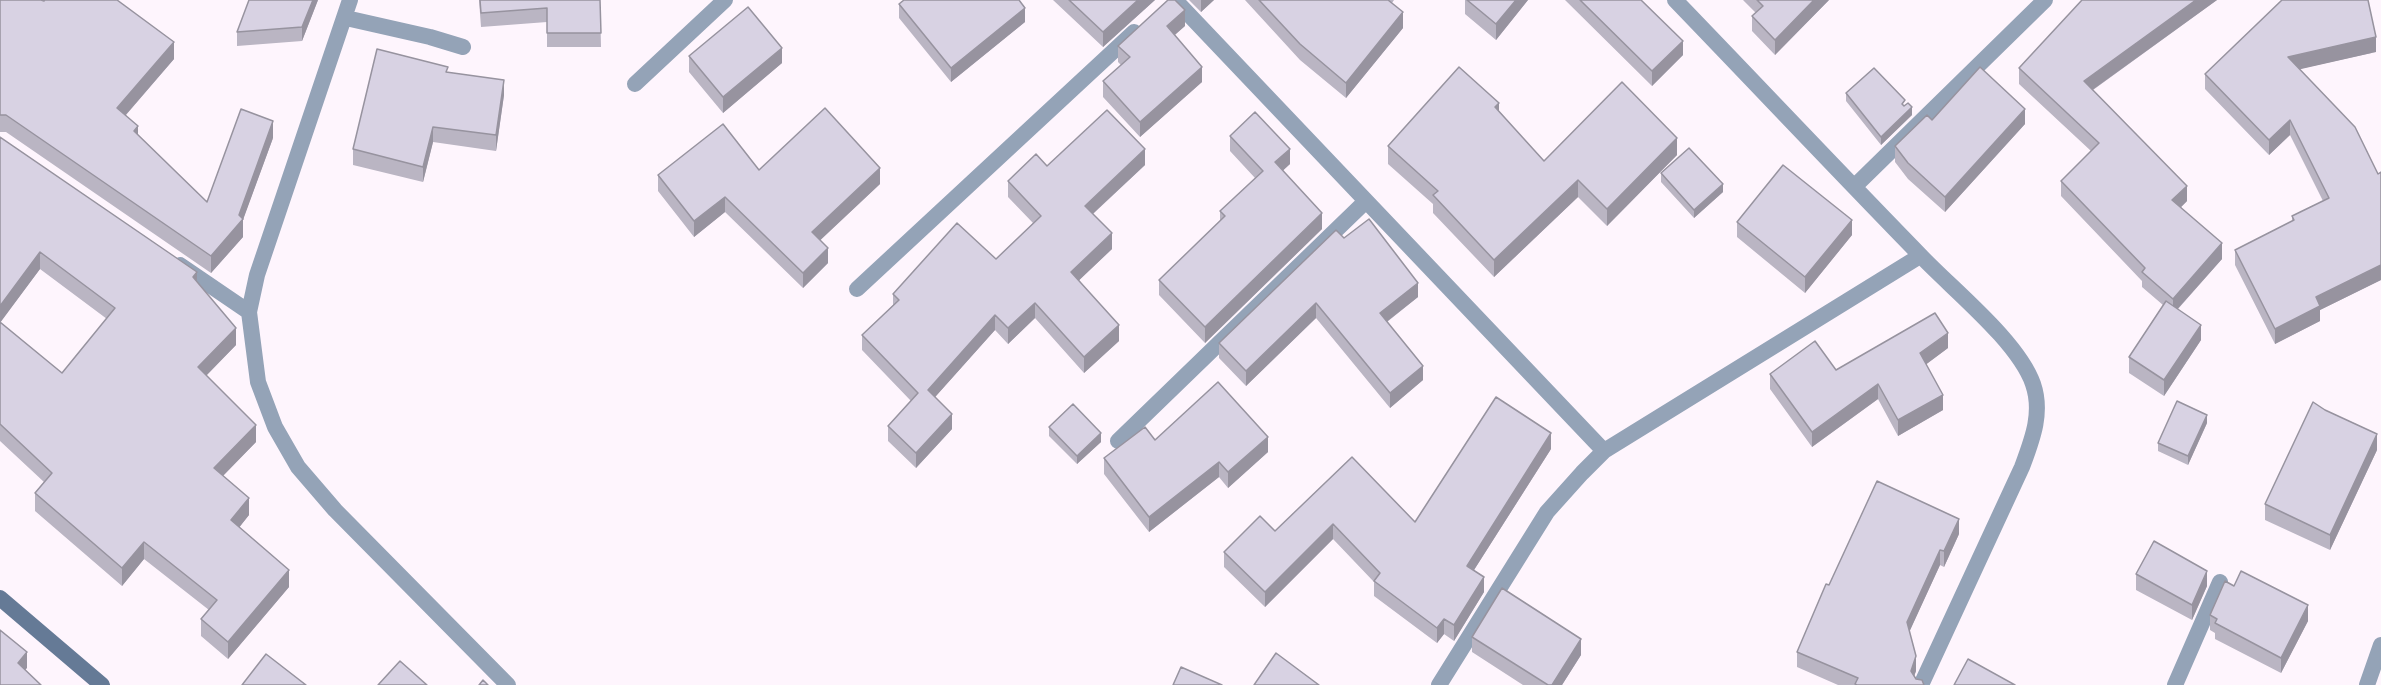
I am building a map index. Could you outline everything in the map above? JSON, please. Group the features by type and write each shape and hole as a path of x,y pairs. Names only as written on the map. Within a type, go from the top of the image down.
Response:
{"main road":[{"path":"0,598 102,685"}],"street":[{"path":"350,0 346,18 257,275 249,312 258,382 275,427 298,467 335,510 508,685"},
{"path":"635,84 724,0"},
{"path":"1175,0 1604,451"},
{"path":"1675,0 1920,256 2012,347 2024,364 2033,385 2037,409 2034,433 2022,467 1921,685"},
{"path":"1855,186 2045,0"},
{"path":"346,18 463,47"},
{"path":"857,289 1143,24"},
{"path":"1118,441 1366,201"},
{"path":"1439,685 1547,512 1604,451 1920,256"},
{"path":"170,258 249,312"},
{"path":"2175,685 2220,582"},
{"path":"2367,685 2381,645"}],"building":[{"path":"0,0 117,0 174,42 117,108 138,126 134,131 207,202 241,109 273,121 239,215 243,219 211,256 6,115 0,115"},
{"path":"249,0 313,0 302,27 237,32"},
{"path":"480,0 600,0 601,33 547,33 547,8 481,13"},
{"path":"904,0 1019,0 1025,8 951,68 899,4"},
{"path":"1069,0 1138,0 1103,32"},
{"path":"1168,0 1175,0 1185,10 1167,26 1202,67 1140,122 1103,81 1130,57 1118,46"},
{"path":"1259,0 1388,0 1403,12 1346,83 1300,44"},
{"path":"1467,0 1516,0 1496,24"},
{"path":"1580,0 1641,0 1683,41 1652,71"},
{"path":"1757,0 1814,0 1775,40 1752,16 1763,6"},
{"path":"2082,0 2196,0 2084,81 2187,186 2172,200 2222,243 2173,299 2142,272 2145,268 2061,181 2099,143 2019,68"},
{"path":"2282,0 2368,0 2376,37 2288,57 2355,127 2378,174 2381,172 2381,265 2316,297 2320,306 2275,329 2235,250 2294,220 2292,216 2329,198 2290,120 2269,140 2205,74"},
{"path":"748,7 782,48 723,97 689,56"},
{"path":"377,49 448,67 446,72 504,80 496,135 433,127 423,167 353,149"},
{"path":"1459,67 1499,103 1495,107 1544,161 1622,82 1677,138 1607,209 1578,180 1494,260 1433,195 1438,191 1388,146"},
{"path":"1980,67 2025,109 1945,197 1908,163 1895,146 1927,115 1932,120"},
{"path":"1874,68 1905,100 1902,104 1904,106 1908,103 1912,107 1881,137 1846,93"},
{"path":"825,108 880,168 812,232 828,248 803,273 725,197 694,221 658,175 723,124 759,170"},
{"path":"1107,110 1145,149 1085,206 1112,233 1071,272 1119,325 1084,357 1035,303 1008,328 995,315 928,390 952,414 916,453 888,426 918,393 862,335 899,300 893,294 957,223 996,259 1041,216 1008,181 1036,154 1047,166"},
{"path":"1255,112 1290,149 1275,162 1322,213 1205,327 1159,280 1225,216 1220,211 1263,171 1230,136"},
{"path":"0,137 197,272 193,277 236,328 198,367 256,425 214,468 249,498 231,520 289,570 228,642 201,619 217,600 144,542 122,568 35,493 52,473 0,424 0,322 62,373 115,308 40,252 0,306"},
{"path":"1689,148 1723,184 1694,210 1661,173"},
{"path":"1783,165 1852,220 1805,277 1737,222"},
{"path":"1369,219 1418,283 1380,313 1423,366 1390,393 1316,303 1246,371 1219,343 1336,230 1344,238"},
{"path":"2166,301 2201,325 2164,380 2129,357"},
{"path":"1935,313 1948,333 1920,353 1943,395 1898,420 1878,384 1812,432 1770,374 1815,341 1836,370"},
{"path":"1218,382 1268,437 1228,472 1219,462 1149,517 1104,458 1145,427 1155,440"},
{"path":"1496,397 1551,433 1467,566 1484,577 1454,625 1444,619 1437,628 1374,581 1380,573 1333,524 1265,592 1224,552 1260,516 1275,531 1352,457 1415,522"},
{"path":"2177,401 2207,415 2188,456 2158,443"},
{"path":"2313,402 2377,434 2330,535 2265,504"},
{"path":"1073,404 1101,433 1077,456 1049,427"},
{"path":"1877,481 1959,519 1944,551 1940,550 1907,622 1916,656 1911,671 1916,679 1922,680 1924,685 1857,685 1855,684 1858,678 1797,652 1826,584 1829,585"},
{"path":"2154,541 2207,571 2192,605 2136,574"},
{"path":"2241,571 2308,605 2281,658 2215,623 2217,619 2210,615 2225,581 2234,586"},
{"path":"1502,588 1581,639 1552,685 1548,685 1472,637"},
{"path":"0,630 27,652 18,663 41,685 0,685"},
{"path":"1276,653 1319,685 1254,685"},
{"path":"266,654 306,685 242,685"},
{"path":"1968,659 2015,685 1954,685"},
{"path":"400,661 427,685 378,685"},
{"path":"1181,667 1222,685 1173,685"}]}
